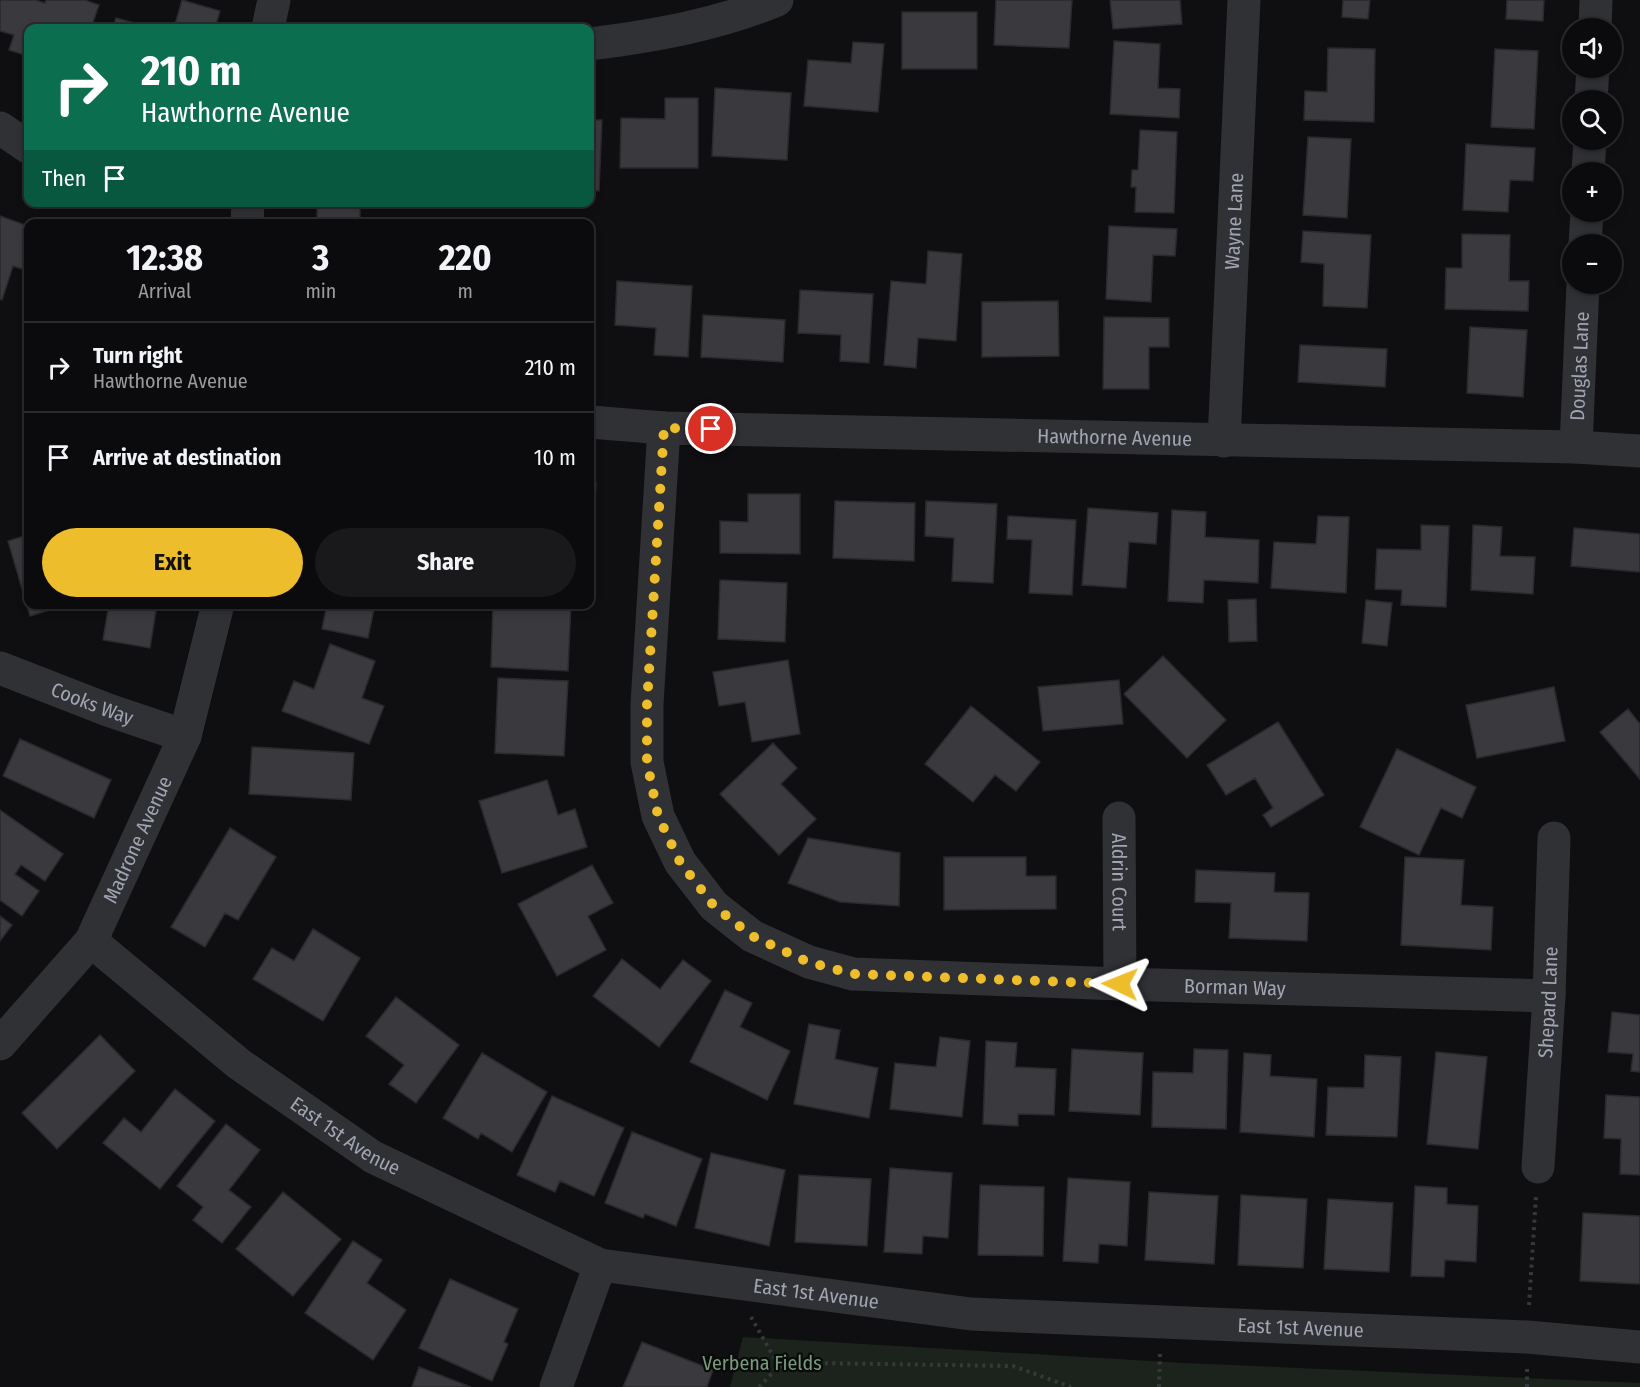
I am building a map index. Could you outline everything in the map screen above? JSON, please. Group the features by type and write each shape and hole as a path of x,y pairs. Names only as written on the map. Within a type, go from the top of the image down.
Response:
{"street":[{"path":"269,24 274,0"},
{"path":"594,43 654,35 747,13 777,0"},
{"name":"Wayne Lane","path":"1224,441 1244,0"},
{"path":"1595,18 1596,0"},
{"path":"0,128 24,144"},
{"name":"Douglas Lane","path":"1576,447 1583,294"},
{"name":"Hawthorne Avenue","path":"594,422 664,428 1576,447 1640,451"},
{"name":"Borman Way","path":"664,428 647,704 647,762 658,816 680,862 714,906 752,936 808,962 853,974 1549,996"},
{"name":"Madrone Avenue","path":"0,1044 91,941 185,736 217,609"},
{"name":"Cooks Way","path":"0,668 108,710 185,736"},
{"name":"Aldrin Court","path":"1119,818 1120,984"},
{"name":"Shepard Lane","path":"1538,1167 1549,996 1554,837"},
{"name":"East 1st Avenue","path":"91,941 239,1064 373,1157 600,1265 971,1314 1527,1337 1640,1347"},
{"path":"556,1387 600,1265"}],"path":[{"path":"1527,1337 1538,1167"},
{"path":"732,1282 779,1366"},
{"path":"759,1387 779,1366 812,1363 1013,1366 1071,1387"}],"green space":[{"name":"Verbena Fields","path":"743,1337 1184,1363 1640,1383 1640,1387 730,1387"}],"building":[{"path":"0,0 35,0 45,3 46,0 85,0 99,5 92,24 24,24 24,55 9,50 14,35 0,31"},
{"path":"182,0 220,11 216,24 175,24"},
{"path":"996,0 1072,0 1069,48 994,45"},
{"path":"1110,0 1180,0 1182,24 1113,29"},
{"path":"1343,0 1370,0 1368,19 1342,17"},
{"path":"1507,0 1544,0 1543,21 1506,19"},
{"path":"902,12 977,12 977,69 902,69"},
{"path":"116,18 138,24 114,24"},
{"path":"1114,41 1160,44 1158,88 1180,89 1179,118 1110,114"},
{"path":"853,42 884,44 878,112 804,106 808,60 851,63"},
{"path":"1328,48 1375,49 1374,122 1304,120 1305,91 1327,92"},
{"path":"1495,49 1538,51 1534,129 1491,127"},
{"path":"715,88 791,93 787,160 712,156"},
{"path":"665,98 698,98 698,168 620,168 621,118 665,119"},
{"path":"594,120 602,120 599,191 594,190"},
{"path":"1140,130 1177,132 1174,213 1135,212 1136,187 1131,187 1132,170 1138,170"},
{"path":"1308,137 1351,139 1347,218 1303,215"},
{"path":"1466,144 1535,148 1533,181 1510,180 1508,212 1463,210"},
{"path":"317,207 360,207 360,219 317,219"},
{"path":"0,216 24,225 24,270 13,266 2,300 0,299"},
{"path":"1109,226 1177,229 1175,256 1153,255 1151,302 1106,299"},
{"path":"1303,231 1371,235 1367,308 1323,306 1324,264 1301,262"},
{"path":"1462,234 1510,235 1509,281 1529,281 1528,311 1445,309 1446,268 1462,268"},
{"path":"928,251 962,254 956,341 918,338 916,368 884,365 891,281 926,284"},
{"path":"617,281 692,286 688,357 654,355 656,328 615,325"},
{"path":"800,290 873,294 869,363 840,361 841,335 798,333"},
{"path":"1058,301 1059,356 982,357 982,302"},
{"path":"703,315 785,320 783,362 701,357"},
{"path":"1104,317 1169,318 1169,347 1149,347 1149,389 1103,389"},
{"path":"1470,327 1527,330 1523,397 1467,393"},
{"path":"1300,345 1387,349 1385,387 1298,382"},
{"path":"594,483 596,483 594,522"},
{"path":"748,494 800,494 800,554 720,553 720,521 748,522"},
{"path":"835,501 915,503 914,561 833,558"},
{"path":"926,501 997,504 993,583 952,581 954,538 925,536"},
{"path":"1088,508 1158,513 1156,544 1129,542 1126,588 1082,585"},
{"path":"1172,510 1206,512 1205,537 1259,540 1258,583 1204,580 1203,603 1168,601"},
{"path":"1008,516 1076,520 1072,595 1029,593 1032,540 1007,539"},
{"path":"1318,516 1349,517 1346,593 1271,588 1274,542 1316,544"},
{"path":"1421,525 1449,526 1446,607 1401,605 1402,590 1375,589 1377,549 1421,550"},
{"path":"1473,525 1502,527 1500,556 1535,557 1533,594 1471,590"},
{"path":"1574,528 1640,534 1640,572 1571,566"},
{"path":"24,536 24,596 8,541"},
{"path":"720,580 787,583 785,642 718,639"},
{"path":"1256,599 1257,641 1229,642 1228,600"},
{"path":"1366,600 1392,603 1387,646 1362,643"},
{"path":"28,609 52,609 30,616"},
{"path":"108,609 156,609 150,648 103,640"},
{"path":"326,609 374,609 368,638 322,629"},
{"path":"493,609 571,609 568,671 491,667"},
{"path":"330,644 375,661 362,698 384,706 369,744 282,711 294,681 314,689"},
{"path":"1163,656 1226,720 1187,758 1124,694"},
{"path":"788,660 800,734 752,742 745,702 719,706 713,672"},
{"path":"498,678 568,681 564,756 495,753"},
{"path":"1119,680 1123,724 1043,731 1038,687"},
{"path":"1554,687 1565,741 1477,758 1466,705"},
{"path":"971,706 1040,762 1016,791 995,775 973,802 925,764"},
{"path":"1628,709 1640,724 1640,779 1600,732"},
{"path":"1278,722 1324,795 1271,827 1263,815 1273,808 1255,778 1226,795 1207,765"},
{"path":"20,739 111,780 94,818 3,776"},
{"path":"773,743 797,768 781,784 816,819 779,855 720,794"},
{"path":"252,747 354,753 351,800 249,794"},
{"path":"1397,749 1476,787 1462,818 1441,808 1419,855 1360,827"},
{"path":"547,780 558,815 575,809 587,847 502,873 479,801"},
{"path":"0,810 63,854 45,881 21,865 15,874 39,891 22,916 0,900"},
{"path":"230,828 276,857 238,920 225,913 205,947 171,927"},
{"path":"808,838 900,853 899,906 840,902 788,883"},
{"path":"944,857 1026,857 1026,876 1056,876 1056,909 944,910"},
{"path":"1405,857 1464,860 1461,905 1493,907 1491,950 1401,945"},
{"path":"592,865 613,903 588,916 606,950 557,976 518,904"},
{"path":"1196,870 1275,873 1274,892 1309,893 1307,941 1229,938 1231,903 1195,902"},
{"path":"0,916 12,925 0,941"},
{"path":"313,929 360,958 323,1021 253,979 272,948 294,961"},
{"path":"622,959 660,989 683,960 711,981 659,1047 593,996"},
{"path":"725,990 752,1003 740,1027 790,1051 767,1100 690,1062"},
{"path":"396,997 459,1045 416,1103 389,1084 404,1065 366,1036"},
{"path":"1612,1012 1640,1015 1640,1072 1631,1071 1633,1054 1608,1052"},
{"path":"809,1024 840,1030 835,1059 878,1068 869,1118 794,1104"},
{"path":"100,1035 135,1071 57,1149 22,1113"},
{"path":"940,1037 970,1041 962,1117 890,1109 895,1063 936,1067"},
{"path":"986,1041 1017,1043 1015,1067 1056,1069 1054,1115 1018,1114 1018,1126 983,1124"},
{"path":"1072,1049 1143,1053 1140,1115 1069,1111"},
{"path":"1194,1049 1228,1050 1226,1129 1152,1127 1153,1072 1193,1073"},
{"path":"1436,1052 1487,1057 1478,1149 1427,1144"},
{"path":"482,1053 547,1092 512,1152 481,1133 478,1139 443,1118"},
{"path":"1244,1053 1271,1055 1270,1076 1317,1079 1314,1137 1240,1132"},
{"path":"1365,1055 1401,1057 1397,1137 1326,1135 1328,1087 1364,1088"},
{"path":"175,1089 215,1121 160,1189 103,1143 124,1118 141,1132"},
{"path":"1606,1095 1640,1097 1640,1175 1620,1174 1621,1139 1604,1138"},
{"path":"552,1096 624,1128 594,1196 560,1181 555,1192 517,1175"},
{"path":"226,1124 260,1150 229,1190 251,1207 222,1243 193,1220 203,1207 177,1186"},
{"path":"632,1132 702,1159 676,1226 645,1214 643,1218 605,1203"},
{"path":"711,1153 785,1170 769,1246 695,1228"},
{"path":"890,1168 952,1173 948,1238 923,1236 922,1254 884,1252"},
{"path":"799,1175 871,1179 867,1246 795,1242"},
{"path":"1068,1178 1130,1182 1127,1246 1099,1244 1098,1263 1063,1261"},
{"path":"980,1185 1044,1187 1043,1256 978,1255"},
{"path":"1415,1186 1447,1188 1447,1204 1478,1206 1476,1262 1445,1260 1444,1277 1411,1276"},
{"path":"283,1192 341,1239 293,1296 236,1249"},
{"path":"1149,1192 1218,1196 1214,1264 1145,1260"},
{"path":"1241,1195 1307,1199 1303,1268 1238,1265"},
{"path":"1328,1199 1393,1203 1389,1272 1324,1269"},
{"path":"1583,1213 1640,1216 1640,1284 1580,1281"},
{"path":"353,1241 382,1260 367,1283 406,1310 373,1360 305,1313"},
{"path":"450,1279 518,1309 504,1342 508,1344 492,1381 419,1348"},
{"path":"642,1342 713,1370 707,1387 623,1387"},
{"path":"419,1367 471,1387 412,1387"}],"route":[{"path":"711,429 664,428 647,704 647,762 658,816 680,862 714,906 752,936 808,962 853,974 1120,984"}]}
